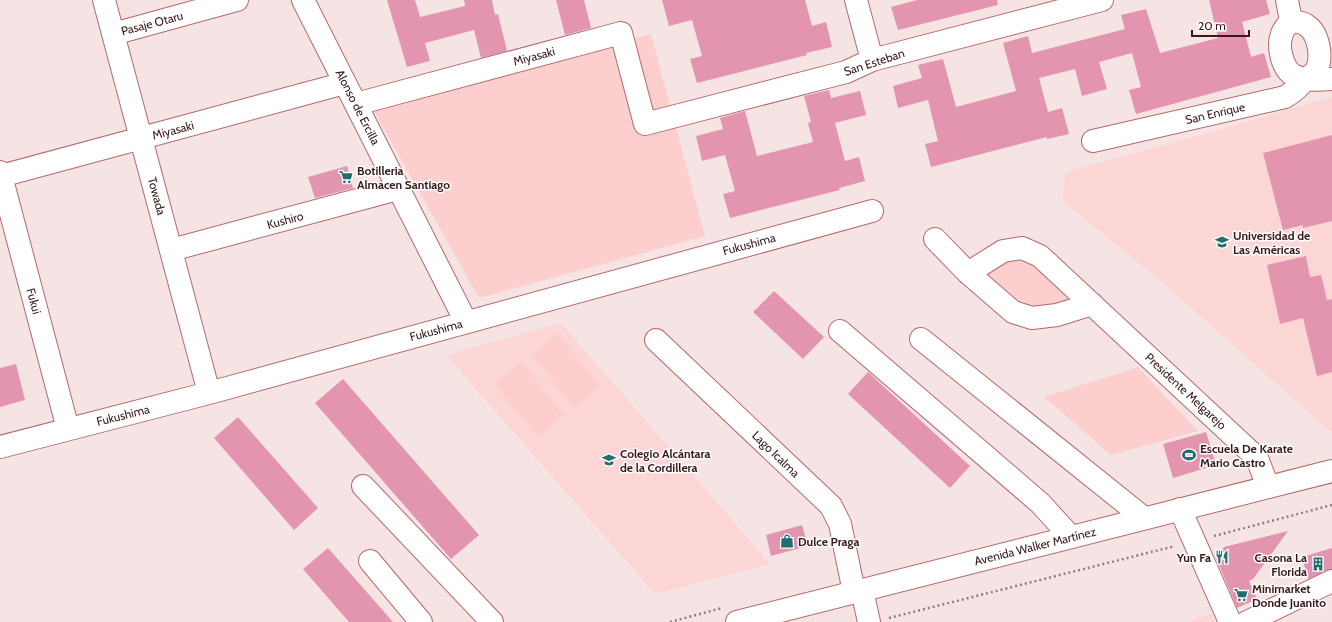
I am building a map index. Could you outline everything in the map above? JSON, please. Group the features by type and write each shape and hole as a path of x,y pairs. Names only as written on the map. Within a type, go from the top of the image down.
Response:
{"street":[{"name":"Towada","path":"104,0 209,393"},
{"name":"Pasaje Otaru","path":"113,34 237,0"},
{"name":"Alonso de Ercilla","path":"303,0 466,322"},
{"path":"856,0 872,60"},
{"name":"San Esteban","path":"645,124 846,72 872,60 1070,4 1102,0"},
{"path":"1289,10 1279,48 1286,66 1293,75 1306,79 1332,80"},
{"name":"San Enrique","path":"1093,141 1285,97 1298,89 1306,79 1315,72 1319,61 1318,45 1315,34 1289,10"},
{"name":"Miyasaki","path":"356,104 621,33 645,124"},
{"name":"Miyasaki","path":"0,174 345,83"},
{"name":"Fukui","path":"0,174 8,231 68,429"},
{"name":"Kushiro","path":"171,250 398,189"},
{"name":"Fukushima","path":"0,447 209,393 872,211"},
{"path":"935,239 968,273 1013,312 1032,318 1057,315 1092,304"},
{"name":"Presidente Melgarejo","path":"968,273 1003,251 1022,248 1040,256 1257,458 1268,487"},
{"path":"840,331 1040,503 1071,537"},
{"path":"921,338 1144,518"},
{"name":"Lago Icalma","path":"656,340 830,506 840,524 858,591 878,620"},
{"name":"Avenida Walker Martínez","path":"737,622 1332,471"},
{"path":"363,486 492,622"},
{"path":"1180,509 1230,622"},
{"path":"370,561 421,622"},
{"path":"1247,622 1332,581"}],"path":[{"path":"878,620 1332,505"}],"shaded area":[{"path":"651,34 705,236 479,298 373,110"},
{"name":"Universidad de Las Américas","path":"1332,97 1332,433 1162,282 1063,201 1065,172 1205,134"},
{"path":"1010,255 1028,256 1076,299 1041,308 1021,303 985,274"},
{"name":"Colegio Alcántara de la Cordillera","path":"561,323 770,564 655,594 446,355"},
{"path":"557,334 601,386 575,408 532,355"},
{"path":"521,362 564,415 538,437 494,384"},
{"path":"1138,367 1198,431 1111,455 1044,397"},
{"path":"1210,613 1215,622 1189,622"}],"building":[{"path":"387,0 415,0 420,17 465,6 464,0 492,0 495,15 498,14 507,51 481,58 474,30 425,43 430,61 407,67"},
{"path":"556,0 584,0 591,28 565,35"},
{"path":"662,0 805,0 812,26 826,22 832,47 806,53 807,55 697,83 690,59 702,56 692,20 669,26"},
{"path":"917,0 997,0 998,5 898,30 891,7"},
{"path":"1209,0 1266,0 1270,14 1242,22 1251,57 1264,53 1271,77 1136,114 1129,90 1141,87 1132,53 1099,62 1107,89 1082,96 1075,69 1039,78 1048,112 1062,108 1069,134 1047,139 1047,137 931,167 925,144 938,141 928,100 898,108 893,86 922,78 918,65 943,59 956,107 1016,91 1003,43 1028,36 1032,53 1125,29 1121,15 1146,9 1160,53 1218,38"},
{"path":"829,90 831,98 860,91 866,115 835,123 845,161 859,157 865,181 839,188 840,190 730,218 723,194 735,191 725,155 702,161 696,136 723,129 720,118 745,111 757,156 813,142 808,123 811,122 804,96"},
{"path":"1332,135 1332,221 1303,228 1303,225 1283,230 1263,153"},
{"path":"347,166 353,188 315,198 308,177"},
{"path":"1306,256 1310,277 1321,275 1327,300 1332,299 1332,372 1317,376 1303,318 1280,324 1267,265"},
{"path":"774,291 824,337 803,359 753,312"},
{"path":"16,364 25,400 0,407 0,368"},
{"path":"868,372 970,466 950,488 848,394"},
{"path":"343,379 479,535 451,559 315,403"},
{"path":"238,417 318,508 294,530 214,438"},
{"name":"Escuela De Karate Mario Castro","path":"1206,432 1216,465 1173,478 1163,444"},
{"name":"Dulce Praga","path":"802,525 808,546 771,556 766,535"},
{"path":"1288,531 1253,579 1249,581 1257,599 1237,608 1216,558 1224,547"},
{"path":"328,548 393,622 349,622 303,569"},
{"name":"Casona La Florida","path":"1332,548 1332,569 1308,579 1302,557"}],"place":[{"name":"Botilleria Almacen Santiago","path":"346,177"},
{"name":"Universidad de Las Américas","path":"1222,242"},
{"name":"Escuela De Karate Mario Castro","path":"1189,455"},
{"name":"Colegio Alcántara de la Cordillera","path":"609,460"},
{"name":"Dulce Praga","path":"787,541"},
{"name":"Yun Fa","path":"1222,557"},
{"name":"Casona La Florida","path":"1318,564"},
{"name":"Minimarket Donde Juanito","path":"1241,595"}]}
